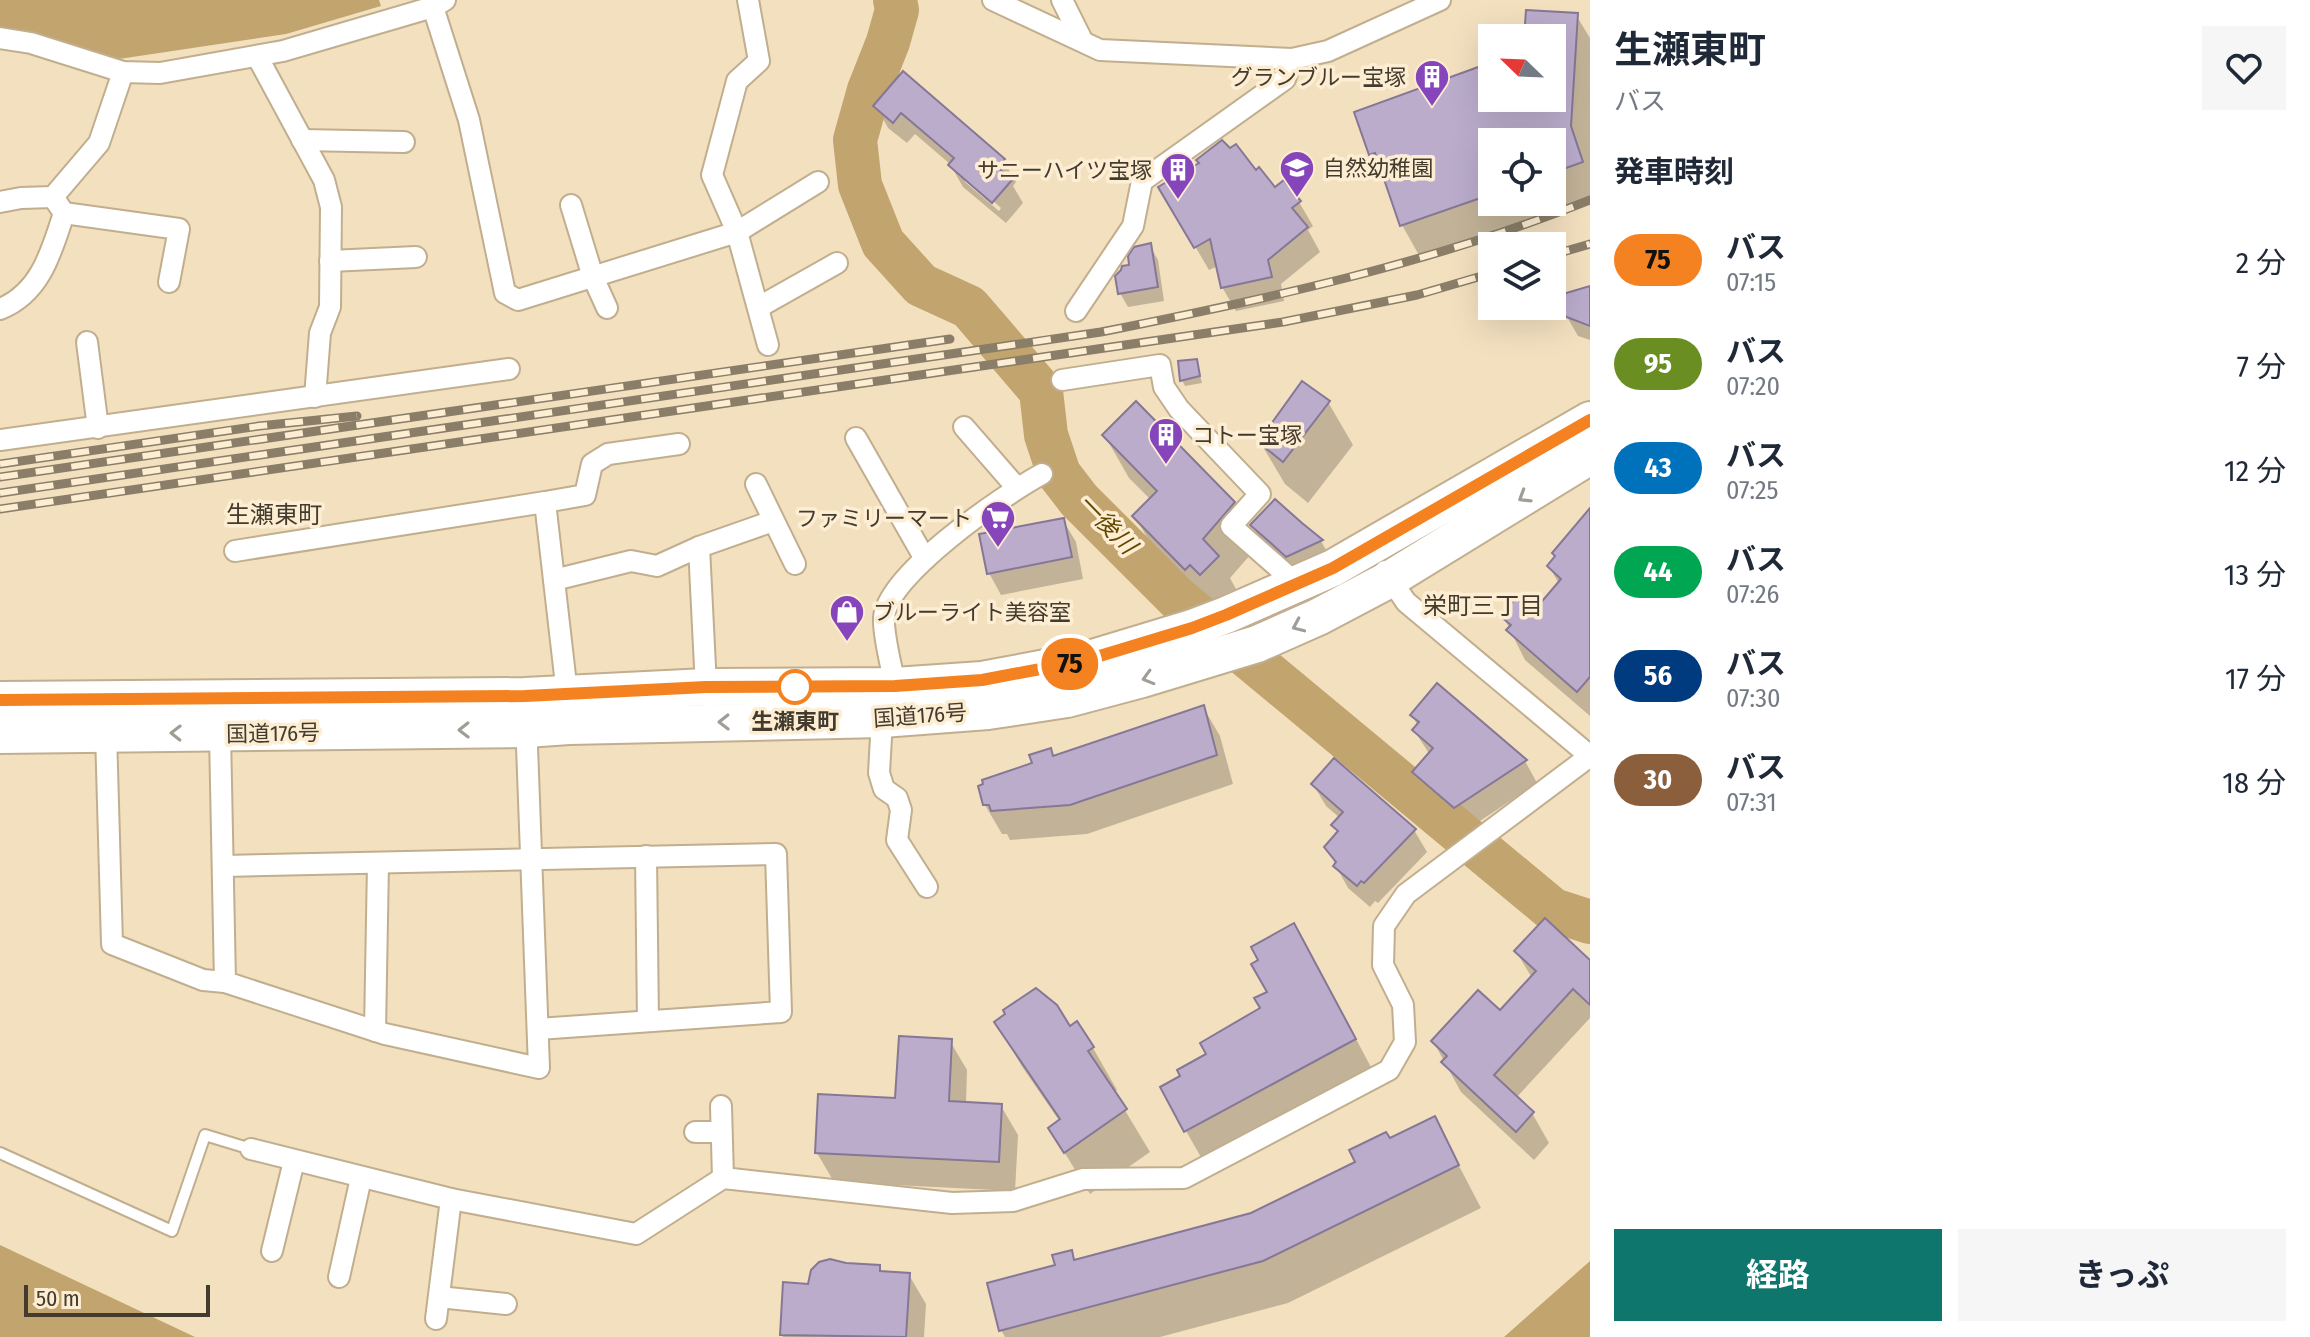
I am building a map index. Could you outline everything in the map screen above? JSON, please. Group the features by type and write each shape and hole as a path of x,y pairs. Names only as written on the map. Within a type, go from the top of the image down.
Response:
{"highway":[{"name":"国道176号","path":"0,735 220,734 568,710 888,702 1083,661 1226,615 1370,547 1590,420"},
{"name":"国道176号","path":"568,710 706,687 988,711 1067,699 1223,656 1318,617 1390,579 1590,456"},
{"name":"国道176号","path":"0,700 526,713"}],"street":[{"path":"748,0 759,61 737,81 712,175 737,232 768,345"},
{"path":"993,0 1100,50 1292,59 1328,51 1411,6 1440,0"},
{"path":"1062,0 1082,40"},
{"path":"0,38 31,43 123,72 160,73 283,51 439,3 469,120 505,293 518,300 737,232 818,182"},
{"path":"257,56 324,180 331,207 330,307 320,333 315,397"},
{"path":"1076,311 1133,226 1142,181 1285,79 1292,59"},
{"path":"0,309 8,306 33,284 46,267 59,205 99,143 123,72"},
{"path":"302,140 404,142"},
{"path":"0,202 21,198 179,229 169,282"},
{"path":"571,205 593,277 607,308"},
{"path":"330,261 416,257"},
{"path":"759,307 837,263"},
{"path":"87,342 98,428"},
{"path":"1062,380 1160,365 1164,387 1179,409 1260,494 1231,526 1297,584"},
{"path":"0,440 509,369"},
{"path":"964,427 1017,488"},
{"path":"856,438 925,559"},
{"path":"235,551 585,495 592,464 608,454 679,444"},
{"path":"927,887 897,840 901,810 897,798 884,789 879,773 888,702 884,618 889,602 925,559 967,523 1042,474"},
{"path":"756,484 795,564"},
{"path":"545,502 568,710"},
{"path":"554,580 631,561 657,566 699,547 773,521"},
{"path":"699,547 706,687"},
{"path":"251,1149 451,1199 636,1234 723,1178 952,1203 1013,1201 1083,1179 1184,1178 1389,1070 1405,1042 1403,1005 1383,965 1384,926 1406,894 1590,756 1406,602 1370,547"},
{"path":"106,733 112,944 203,980 225,982 375,1031 539,1068 526,713"},
{"path":"220,734 225,982"},
{"path":"225,866 776,854 781,1012 538,1029"},
{"path":"646,856 648,1021"},
{"path":"375,1031 378,863"},
{"path":"721,1106 723,1178"},
{"path":"695,1132 721,1132"},
{"path":"272,1251 294,1161"},
{"path":"339,1277 361,1178"},
{"path":"436,1319 451,1199"},
{"path":"439,1297 506,1304"}],"lane":[{"path":"0,1153 172,1231 205,1135 251,1149"}],"shaded area":[{"path":"0,0 379,0 381,6 286,34 119,59 0,27"},
{"path":"0,1245 195,1337 0,1337"},
{"path":"1590,1261 1590,1337 1504,1337"}],"building":[{"path":"1526,10 1578,13 1571,126 1583,162 1566,168 1566,128 1478,128 1478,199 1400,226 1375,153 1369,155 1354,112 1478,67 1478,112 1566,112 1566,24 1525,24"},
{"path":"903,71 1005,159 997,167 1012,180 992,203 948,165 954,158 901,113 893,123 873,106"},
{"path":"1222,140 1230,148 1236,144 1256,170 1259,167 1275,187 1284,180 1301,201 1292,208 1308,227 1268,260 1272,277 1221,288 1210,239 1194,248 1158,187 1199,163 1196,160"},
{"path":"1151,243 1158,287 1118,294 1115,276 1122,266 1129,265 1128,256 1134,247"},
{"path":"1590,286 1590,326 1566,317 1566,293"},
{"path":"1197,359 1200,376 1180,381 1178,361"},
{"name":"コトー宝塚","path":"1302,381 1330,401 1283,462 1258,442"},
{"name":"コトー宝塚","path":"1136,401 1235,502 1203,539 1219,556 1200,575 1190,565 1185,570 1132,516 1157,491 1102,435"},
{"path":"1275,499 1323,540 1286,557 1250,525"},
{"path":"1590,508 1590,677 1577,692 1506,630 1511,625 1500,616 1516,598 1532,613 1561,579 1547,566 1555,556 1552,553"},
{"path":"1064,518 1072,557 987,574 979,534"},
{"path":"1437,683 1527,760 1454,808 1412,772 1433,748 1412,730 1419,722 1410,715"},
{"path":"1204,705 1217,755 1070,805 991,811 989,805 983,805 978,786 983,784 982,780 1032,763 1029,755 1051,748 1053,756"},
{"path":"1334,758 1416,829 1364,883 1361,881 1357,886 1333,866 1336,862 1324,847 1338,831 1331,825 1343,812 1311,784"},
{"path":"1545,918 1590,960 1590,1005 1573,989 1494,1075 1534,1112 1516,1132 1441,1062 1447,1056 1431,1041 1478,990 1500,1010 1536,971 1514,951"},
{"path":"1294,923 1356,1039 1184,1132 1160,1087 1180,1076 1177,1070 1206,1054 1200,1043 1260,1008 1254,998 1267,992 1251,964 1258,960 1251,947"},
{"path":"1036,988 1057,1005 1070,1026 1077,1021 1094,1047 1088,1051 1127,1109 1064,1153 1048,1128 1060,1119 994,1022 1005,1014 1003,1010"},
{"path":"899,1036 952,1039 949,1101 1002,1104 999,1162 815,1153 818,1094 895,1098"},
{"path":"1435,1116 1459,1165 1263,1261 999,1331 987,1283 1055,1265 1052,1255 1072,1250 1074,1260 1251,1213 1355,1162 1349,1150 1386,1132 1390,1138"},
{"path":"830,1259 880,1265 880,1271 910,1273 906,1337 780,1335 783,1282 808,1284 811,1270 819,1262"}],"waterway":[{"name":"一後川","path":"895,0 897,10 888,42 869,90 855,140 860,185 883,243 921,285 969,307 1041,391 1046,435 1059,474 1079,500 1177,598 1553,910 1590,922"}],"railway":[{"path":"0,493 1101,332 1287,292 1410,261 1471,243 1590,200"},
{"path":"1566,251 1590,244"},
{"path":"0,509 1283,322 1417,295 1478,277"},
{"path":"0,477 950,339"},
{"path":"0,464 259,426 357,416"}],"bus line":[{"name":"75","path":"0,700 525,696 706,687 895,686 982,680 1083,661 1226,615 1333,568 1590,420"}],"place":[{"name":"グランブルー宝塚","path":"1432,108"},
{"name":"自然幼稚園","path":"1297,199"},
{"name":"サニーハイツ宝塚","path":"1178,201"},
{"name":"コトー宝塚","path":"1166,466"},
{"name":"ファミリーマート","path":"998,549"},
{"name":"ブルーライト美容室","path":"847,643"},
{"name":"生瀬東町","path":"795,687"}],"district":[{"name":"生瀬東町","path":"274,515"},
{"name":"栄町三丁目","path":"1483,606"}]}
